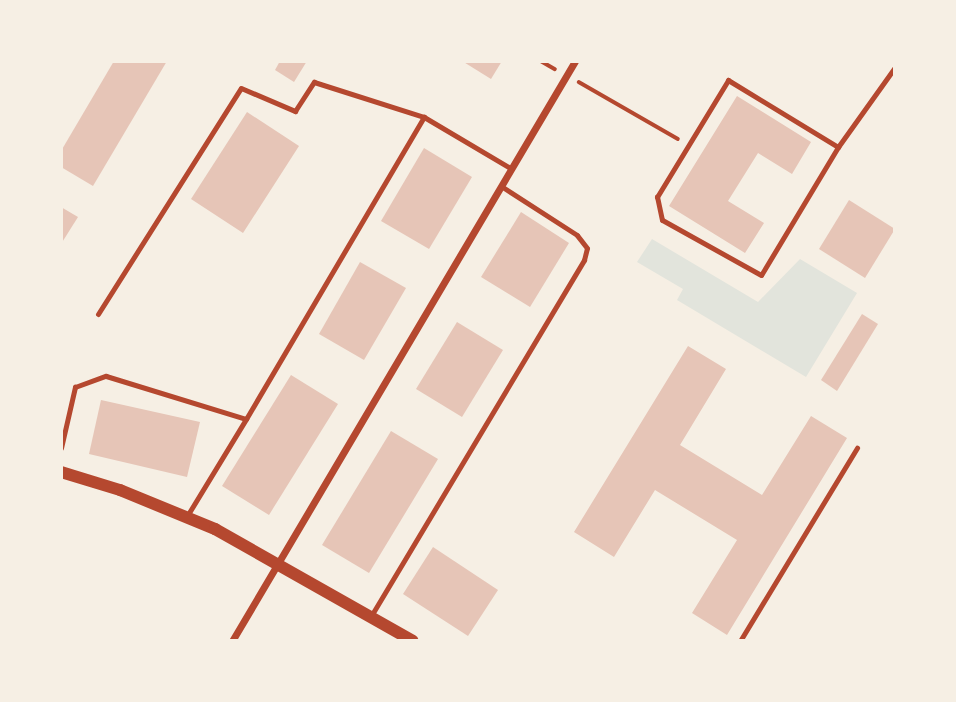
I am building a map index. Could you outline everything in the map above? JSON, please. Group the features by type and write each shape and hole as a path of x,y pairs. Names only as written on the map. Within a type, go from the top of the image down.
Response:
{"street":[{"path":"232,641 575,61"},
{"path":"61,472 187,516 277,561 413,641"}],"lane":[{"path":"838,146 728,80 657,197 662,220 761,275 838,146 895,66"},
{"path":"98,314 240,88 295,111 314,82 424,117 512,169"},
{"path":"187,516 424,117"},
{"path":"371,616 584,260 587,248 577,235 501,186"},
{"path":"61,448 75,387 106,376 246,419"},
{"path":"740,641 857,448"}],"path":[{"path":"541,61 556,70"},
{"path":"579,82 689,145"}],"shaded area":[{"path":"652,239 758,302 800,259 857,293 806,377 677,300 683,289 637,262"}],"building":[{"path":"114,61 167,61 93,186 61,167 61,151"},
{"path":"280,61 307,61 294,82 275,70"},
{"path":"462,61 502,61 491,79"},
{"path":"737,96 811,142 792,174 758,153 728,201 764,223 745,253 669,206"},
{"path":"247,112 299,146 243,233 191,199"},
{"path":"424,148 472,177 429,249 381,221"},
{"path":"849,200 895,229 865,278 819,249"},
{"path":"61,207 78,217 61,244"},
{"path":"521,212 569,243 530,307 481,277"},
{"path":"360,262 406,288 364,360 319,334"},
{"path":"862,314 878,324 837,391 821,380"},
{"path":"457,322 503,350 462,417 416,389"},
{"path":"688,346 726,369 680,445 762,495 811,416 847,438 727,635 692,613 737,540 655,490 614,557 574,532"},
{"path":"291,375 338,404 269,515 222,486"},
{"path":"101,400 200,422 187,477 89,454"},
{"path":"391,431 438,459 369,573 322,545"},
{"path":"433,547 498,590 468,636 403,594"}]}
